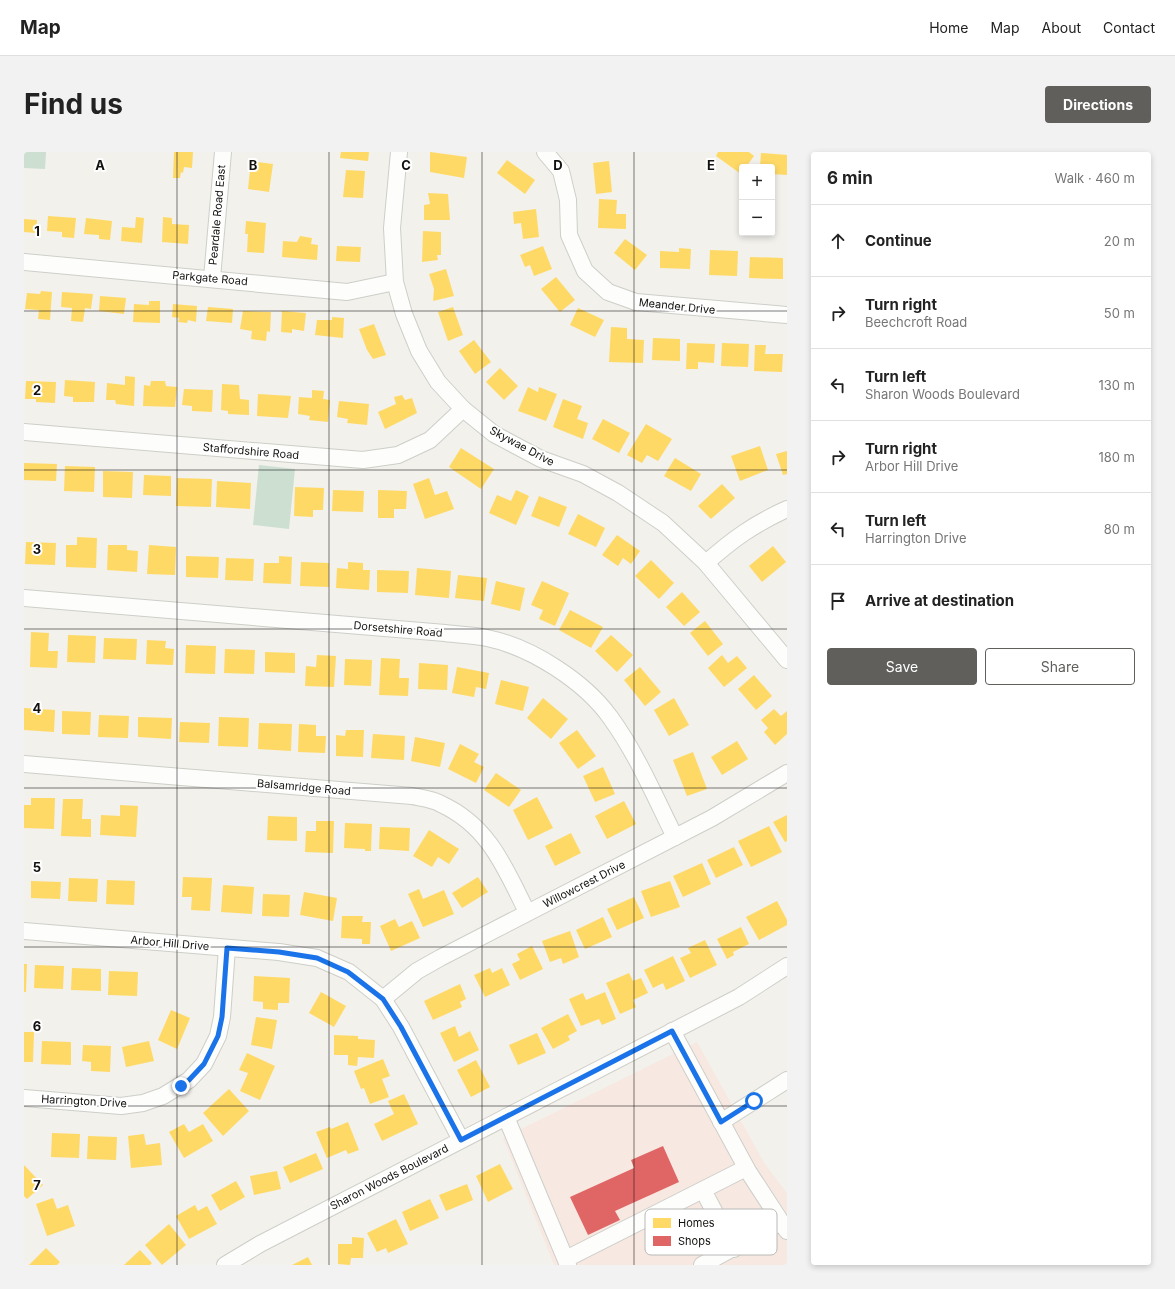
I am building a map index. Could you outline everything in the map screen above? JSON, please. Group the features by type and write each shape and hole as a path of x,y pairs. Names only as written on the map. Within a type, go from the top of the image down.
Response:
{"street":[{"name":"Peardale Road East","path":"212,278 223,152"},
{"name":"Skywae Drive","path":"399,152 392,228 395,282 404,314 419,351 438,382 463,409 494,434 541,459 583,474 618,493 663,523 706,563 787,660"},
{"name":"Meander Drive","path":"545,152 561,171 568,200 569,235 585,271 608,292 636,302 787,315"},
{"name":"Parkgate Road","path":"24,262 212,278 348,292 395,282"},
{"name":"Staffordshire Road","path":"24,432 363,460 398,455 430,440 463,409"},
{"path":"706,563 731,542 758,523 787,509"},
{"name":"Dorsetshire Road","path":"24,598 445,633 488,638 528,652 559,669 587,691 610,716 630,747 675,837"},
{"name":"Balsamridge Road","path":"24,764 412,796 441,803 465,818 485,836 499,856 527,912"},
{"name":"Willowcrest Drive","path":"383,999 417,971 440,958 712,818 787,773"},
{"name":"Arbor Hill Drive","path":"24,931 279,952 317,958 348,972 383,999 401,1027 461,1140"},
{"name":"Harrington Drive","path":"24,1098 121,1106 143,1103 163,1096 189,1080 204,1064 218,1036 222,1017 227,948"},
{"name":"Sharon Woods Boulevard","path":"225,1265 260,1244 739,997 787,966"},
{"path":"672,1031 746,1168 773,1209"},
{"path":"721,1122 787,1080"},
{"path":"506,1117 567,1262 645,1221"},
{"path":"667,1209 746,1168"},
{"path":"703,1190 713,1209"},
{"path":"777,1215 784,1226"},
{"path":"702,1265 722,1255"}],"shaded area":[{"path":"697,1042 765,1164 787,1193 787,1265 554,1265 503,1138"}],"green space":[{"path":"24,152 46,152 45,169 24,168"},
{"path":"259,465 295,469 289,529 253,525"}],"building: Homes":[{"path":"174,152 193,152 192,168 184,167 180,178 173,178"},
{"path":"341,152 369,152 368,161 340,158"},
{"path":"430,152 467,157 464,178 430,172"},
{"path":"718,152 749,152 754,156 748,164 739,164 739,173 716,156"},
{"path":"761,153 787,155 787,175 775,174 775,164 760,164"},
{"path":"507,160 535,180 525,194 497,173"},
{"path":"251,161 273,164 269,192 248,189"},
{"path":"609,161 612,192 596,194 593,163"},
{"path":"346,170 365,171 363,198 343,197"},
{"path":"428,193 448,194 450,220 424,220 424,205 430,204"},
{"path":"599,199 617,200 616,214 626,214 626,229 598,228"},
{"path":"536,209 539,237 523,239 521,223 514,224 513,212"},
{"path":"48,216 76,218 74,238 62,237 62,232 47,231"},
{"path":"136,217 144,218 142,243 121,241 122,227 135,228"},
{"path":"163,217 172,218 172,224 189,225 188,244 162,242"},
{"path":"86,218 112,221 110,240 99,239 99,235 84,234"},
{"path":"24,219 37,220 36,233 24,232"},
{"path":"246,221 266,223 264,253 247,252 248,234 245,234"},
{"path":"423,231 441,232 441,255 437,255 438,260 422,262"},
{"path":"300,236 312,238 311,244 318,245 317,260 282,257 283,241 297,242"},
{"path":"625,239 647,255 635,270 614,253"},
{"path":"337,246 361,247 360,262 336,261"},
{"path":"543,246 552,269 534,276 530,265 525,267 520,255"},
{"path":"679,248 691,249 690,269 660,268 660,251 679,252"},
{"path":"710,250 738,251 737,276 709,275"},
{"path":"750,257 783,258 783,279 749,278"},
{"path":"446,269 454,296 433,301 434,289 429,274"},
{"path":"556,277 575,300 560,312 541,289"},
{"path":"41,291 52,292 50,320 38,319 39,310 25,309 27,293 40,294"},
{"path":"62,292 93,294 91,309 85,308 83,322 71,321 72,308 61,307"},
{"path":"100,296 126,298 124,314 99,311"},
{"path":"149,301 160,301 160,323 133,322 134,304 149,305"},
{"path":"173,304 197,306 196,322 188,320 187,323 178,322 179,318 172,317"},
{"path":"208,307 233,309 232,323 206,321"},
{"path":"453,307 463,335 448,341 438,312"},
{"path":"578,308 604,320 595,337 570,325"},
{"path":"243,311 271,312 270,332 267,331 266,341 251,339 252,331 240,329"},
{"path":"282,311 306,313 304,331 292,329 292,333 281,332"},
{"path":"332,317 344,318 343,338 315,335 317,320 332,320"},
{"path":"374,324 386,355 373,359 367,350 359,329"},
{"path":"611,327 627,328 627,339 644,340 643,363 609,362"},
{"path":"653,338 680,339 680,361 652,360"},
{"path":"474,340 491,362 475,374 459,351"},
{"path":"687,343 715,344 714,363 698,362 698,369 686,369"},
{"path":"722,343 749,344 748,367 721,366"},
{"path":"755,345 766,345 765,354 783,354 782,372 754,371"},
{"path":"500,368 518,386 504,400 486,382"},
{"path":"125,376 135,377 134,406 116,404 115,400 106,400 107,383 125,385"},
{"path":"65,380 95,382 94,402 73,402 73,397 64,396"},
{"path":"26,381 56,382 55,403 36,402 36,399 25,399"},
{"path":"151,381 165,381 166,386 177,387 175,407 143,406 144,385 150,386"},
{"path":"222,384 239,385 240,399 249,400 249,415 228,414 228,411 221,410"},
{"path":"528,387 538,392 539,387 557,394 546,421 518,411"},
{"path":"184,389 213,390 212,412 192,411 192,406 182,405"},
{"path":"312,390 324,391 323,399 330,400 328,422 309,420 310,416 298,414 299,397 312,398"},
{"path":"258,394 291,396 288,418 257,416"},
{"path":"402,395 405,400 412,398 417,413 385,429 378,412 396,404 394,397"},
{"path":"563,399 582,406 577,419 588,423 583,439 553,427"},
{"path":"339,401 369,404 367,425 347,423 348,419 337,417"},
{"path":"603,419 630,433 619,453 592,439"},
{"path":"646,424 672,439 658,461 647,455 642,463 627,455"},
{"path":"760,446 768,470 740,481 731,456"},
{"path":"461,448 494,469 481,489 449,467"},
{"path":"787,451 787,474 783,475 776,454"},
{"path":"675,458 701,474 691,491 664,476"},
{"path":"24,463 57,464 56,481 24,480"},
{"path":"65,466 95,467 94,492 64,491"},
{"path":"103,471 133,472 132,498 103,497"},
{"path":"144,475 171,476 171,496 143,495"},
{"path":"177,478 212,479 211,507 176,506"},
{"path":"429,478 435,495 447,491 454,509 425,519 413,484"},
{"path":"217,481 251,483 250,509 216,507"},
{"path":"722,484 735,498 711,519 698,506"},
{"path":"295,487 324,488 323,510 313,510 313,517 294,516"},
{"path":"333,490 364,491 363,512 332,511"},
{"path":"378,490 407,491 406,509 394,509 394,518 378,518"},
{"path":"516,490 529,496 516,525 489,513 497,495 511,501"},
{"path":"539,496 567,507 559,527 531,516"},
{"path":"578,514 605,528 596,547 568,534"},
{"path":"617,535 640,551 631,564 623,558 618,566 602,555"},
{"path":"77,537 97,538 96,568 66,567 66,545 77,545"},
{"path":"26,542 56,543 55,565 25,564"},
{"path":"108,545 127,545 127,550 138,551 137,572 107,570"},
{"path":"149,545 176,547 175,575 147,574"},
{"path":"773,546 786,562 762,582 749,566"},
{"path":"186,556 219,557 218,578 186,577"},
{"path":"279,556 292,557 291,584 263,583 264,563 279,563"},
{"path":"226,558 254,559 253,581 225,580"},
{"path":"651,560 674,583 659,599 635,576"},
{"path":"301,562 329,563 329,587 300,586"},
{"path":"348,562 363,563 363,570 370,570 369,590 336,588 337,568 348,569"},
{"path":"417,568 451,571 449,598 415,595"},
{"path":"377,570 409,571 408,593 377,592"},
{"path":"458,575 487,578 484,601 455,598"},
{"path":"496,581 525,588 520,611 491,604"},
{"path":"542,581 569,593 555,626 539,619 543,610 531,605"},
{"path":"682,592 700,612 684,626 666,607"},
{"path":"570,610 603,627 591,648 559,630"},
{"path":"705,621 723,644 708,656 690,633"},
{"path":"31,632 49,633 48,651 58,651 57,668 30,667"},
{"path":"68,635 96,636 95,663 67,662"},
{"path":"611,635 633,655 617,672 595,651"},
{"path":"104,638 137,639 136,660 103,659"},
{"path":"147,640 166,641 165,648 174,649 173,665 146,664"},
{"path":"186,645 216,646 215,674 185,673"},
{"path":"225,649 255,650 254,674 224,673"},
{"path":"265,652 295,653 295,673 265,672"},
{"path":"317,655 336,656 334,687 305,686 306,666 316,667"},
{"path":"722,655 728,663 737,656 747,668 724,687 708,668"},
{"path":"381,658 400,659 399,678 409,678 408,696 379,695"},
{"path":"345,659 372,660 371,686 344,685"},
{"path":"419,663 448,665 447,690 418,689"},
{"path":"457,667 489,673 486,689 476,687 474,697 452,693"},
{"path":"640,667 661,692 645,706 624,680"},
{"path":"754,675 772,696 756,710 738,689"},
{"path":"501,680 529,687 523,711 495,704"},
{"path":"543,698 568,719 551,739 527,718"},
{"path":"674,698 689,725 669,736 654,710"},
{"path":"24,708 55,710 54,732 24,730"},
{"path":"774,709 781,716 787,711 787,734 775,745 764,732 768,728 761,720"},
{"path":"62,711 91,712 90,735 62,734"},
{"path":"99,715 129,716 128,738 98,737"},
{"path":"138,717 172,718 171,739 138,737"},
{"path":"219,717 249,718 248,747 218,746"},
{"path":"180,722 210,723 209,743 179,742"},
{"path":"259,723 292,724 291,751 258,749"},
{"path":"299,724 316,725 316,736 326,736 325,753 298,752"},
{"path":"346,730 364,730 363,757 336,756 336,735 345,736"},
{"path":"577,730 596,756 578,769 559,743"},
{"path":"373,734 405,736 404,760 371,758"},
{"path":"415,737 445,743 440,767 411,761"},
{"path":"737,741 748,759 722,775 711,757"},
{"path":"460,744 479,754 474,762 484,767 476,783 448,769"},
{"path":"693,752 707,789 687,796 673,760"},
{"path":"603,767 615,794 595,802 583,776"},
{"path":"496,773 521,790 509,807 484,790"},
{"path":"537,797 553,828 528,840 513,810"},
{"path":"31,798 55,798 54,829 24,828 24,805 31,805"},
{"path":"63,799 83,799 82,819 91,819 91,837 61,836"},
{"path":"624,801 636,824 607,839 595,816"},
{"path":"120,805 138,806 136,837 100,835 101,815 120,816"},
{"path":"787,815 787,841 785,842 773,822"},
{"path":"268,816 297,817 297,841 267,840"},
{"path":"316,821 334,821 333,853 305,852 306,831 316,831"},
{"path":"345,823 372,824 371,851 365,851 365,849 344,848"},
{"path":"769,826 782,852 751,867 738,841"},
{"path":"380,827 410,828 409,851 379,849"},
{"path":"429,830 459,849 449,864 438,857 432,867 413,856"},
{"path":"571,833 581,853 555,866 545,846"},
{"path":"734,847 743,865 716,878 707,860"},
{"path":"702,863 711,884 683,897 673,876"},
{"path":"183,877 212,878 210,911 191,910 192,897 182,897"},
{"path":"478,877 488,892 462,908 452,893"},
{"path":"69,878 98,879 97,902 68,901"},
{"path":"107,880 135,881 134,905 106,904"},
{"path":"31,881 61,882 60,899 31,898"},
{"path":"670,881 680,907 651,917 641,891"},
{"path":"223,885 254,887 252,914 221,912"},
{"path":"419,889 423,899 444,890 454,914 423,927 408,894"},
{"path":"304,892 337,898 333,921 300,915"},
{"path":"263,894 290,895 289,917 262,916"},
{"path":"634,897 644,918 617,930 607,909"},
{"path":"777,901 787,920 787,925 759,940 746,917"},
{"path":"342,916 363,916 362,922 371,922 370,944 362,944 362,939 341,938"},
{"path":"603,917 612,937 585,949 576,930"},
{"path":"395,919 399,927 412,921 420,938 391,951 380,926"},
{"path":"741,927 749,944 733,952 734,955 727,959 717,939"},
{"path":"570,931 579,957 563,964 561,958 550,962 542,941"},
{"path":"705,940 717,965 690,978 680,958 691,953 688,948"},
{"path":"532,946 543,969 520,980 512,964 520,960 517,954"},
{"path":"673,956 685,981 666,990 663,983 653,988 644,970"},
{"path":"24,964 27,964 26,992 24,992"},
{"path":"35,965 64,966 63,989 34,988"},
{"path":"72,968 101,969 101,991 71,990"},
{"path":"490,968 492,973 502,968 510,985 485,997 474,975"},
{"path":"109,971 138,972 137,996 108,995"},
{"path":"629,973 633,981 641,978 648,993 633,1000 636,1007 620,1014 606,983"},
{"path":"254,976 290,978 289,1003 278,1003 278,1010 263,1009 263,1002 253,1001"},
{"path":"460,984 466,999 460,1002 462,1007 433,1020 424,1001"},
{"path":"321,992 346,1006 334,1027 309,1013"},
{"path":"605,992 616,1019 602,1025 599,1019 581,1026 569,999 583,993 586,1000"},
{"path":"171,1010 190,1018 177,1049 158,1040"},
{"path":"568,1014 577,1031 568,1036 570,1040 553,1049 541,1028"},
{"path":"256,1017 277,1020 272,1049 251,1045"},
{"path":"455,1026 459,1037 470,1031 479,1050 454,1062 440,1033"},
{"path":"24,1032 34,1032 33,1062 24,1062"},
{"path":"537,1033 546,1053 518,1065 509,1045"},
{"path":"334,1035 358,1036 358,1039 375,1040 374,1058 358,1057 357,1066 348,1065 348,1055 334,1055"},
{"path":"42,1041 71,1042 71,1065 41,1064"},
{"path":"149,1041 154,1061 126,1067 122,1047"},
{"path":"83,1045 111,1046 110,1072 91,1071 91,1062 82,1061"},
{"path":"247,1053 275,1066 260,1100 240,1091 248,1073 239,1070"},
{"path":"383,1059 390,1076 382,1079 389,1097 370,1104 364,1088 361,1089 354,1071"},
{"path":"476,1060 490,1087 471,1097 457,1070"},
{"path":"229,1089 249,1111 223,1136 203,1113"},
{"path":"404,1094 418,1124 382,1141 374,1124 394,1114 388,1101"},
{"path":"348,1122 359,1150 348,1154 346,1150 327,1158 316,1132 330,1127 331,1129"},
{"path":"184,1124 189,1132 203,1124 213,1141 184,1158 169,1132"},
{"path":"52,1133 80,1134 79,1158 51,1157"},
{"path":"144,1134 146,1145 160,1143 162,1165 131,1168 128,1136"},
{"path":"88,1136 117,1137 116,1160 87,1159"},
{"path":"316,1153 323,1169 290,1183 283,1167"},
{"path":"500,1164 513,1189 488,1202 476,1176"},
{"path":"24,1165 43,1185 27,1199 24,1196"},
{"path":"277,1171 281,1189 254,1195 250,1176"},
{"path":"236,1181 245,1197 220,1211 211,1195"},
{"path":"467,1184 473,1200 446,1211 439,1195"},
{"path":"53,1198 57,1209 68,1205 75,1226 47,1236 36,1204"},
{"path":"430,1199 439,1218 410,1231 402,1212"},
{"path":"195,1205 198,1211 207,1206 217,1224 189,1239 176,1216"},
{"path":"396,1219 408,1244 388,1253 386,1248 377,1252 367,1233"},
{"path":"169,1224 186,1245 162,1265 145,1245"},
{"path":"352,1237 364,1238 363,1258 351,1258 350,1265 338,1264 338,1244 352,1244"},
{"path":"46,1248 60,1262 57,1265 29,1265"},
{"path":"140,1250 152,1263 150,1265 124,1265"},
{"path":"308,1257 312,1265 292,1265"}],"building: Shops":[{"path":"663,1146 679,1182 615,1211 620,1220 588,1235 570,1197 634,1168 631,1160"}],"route":[{"path":"181,1086 204,1064 218,1036 222,1017 227,948 279,952 317,958 348,972 383,999 401,1027 461,1140 672,1031 721,1122 754,1101"}]}
